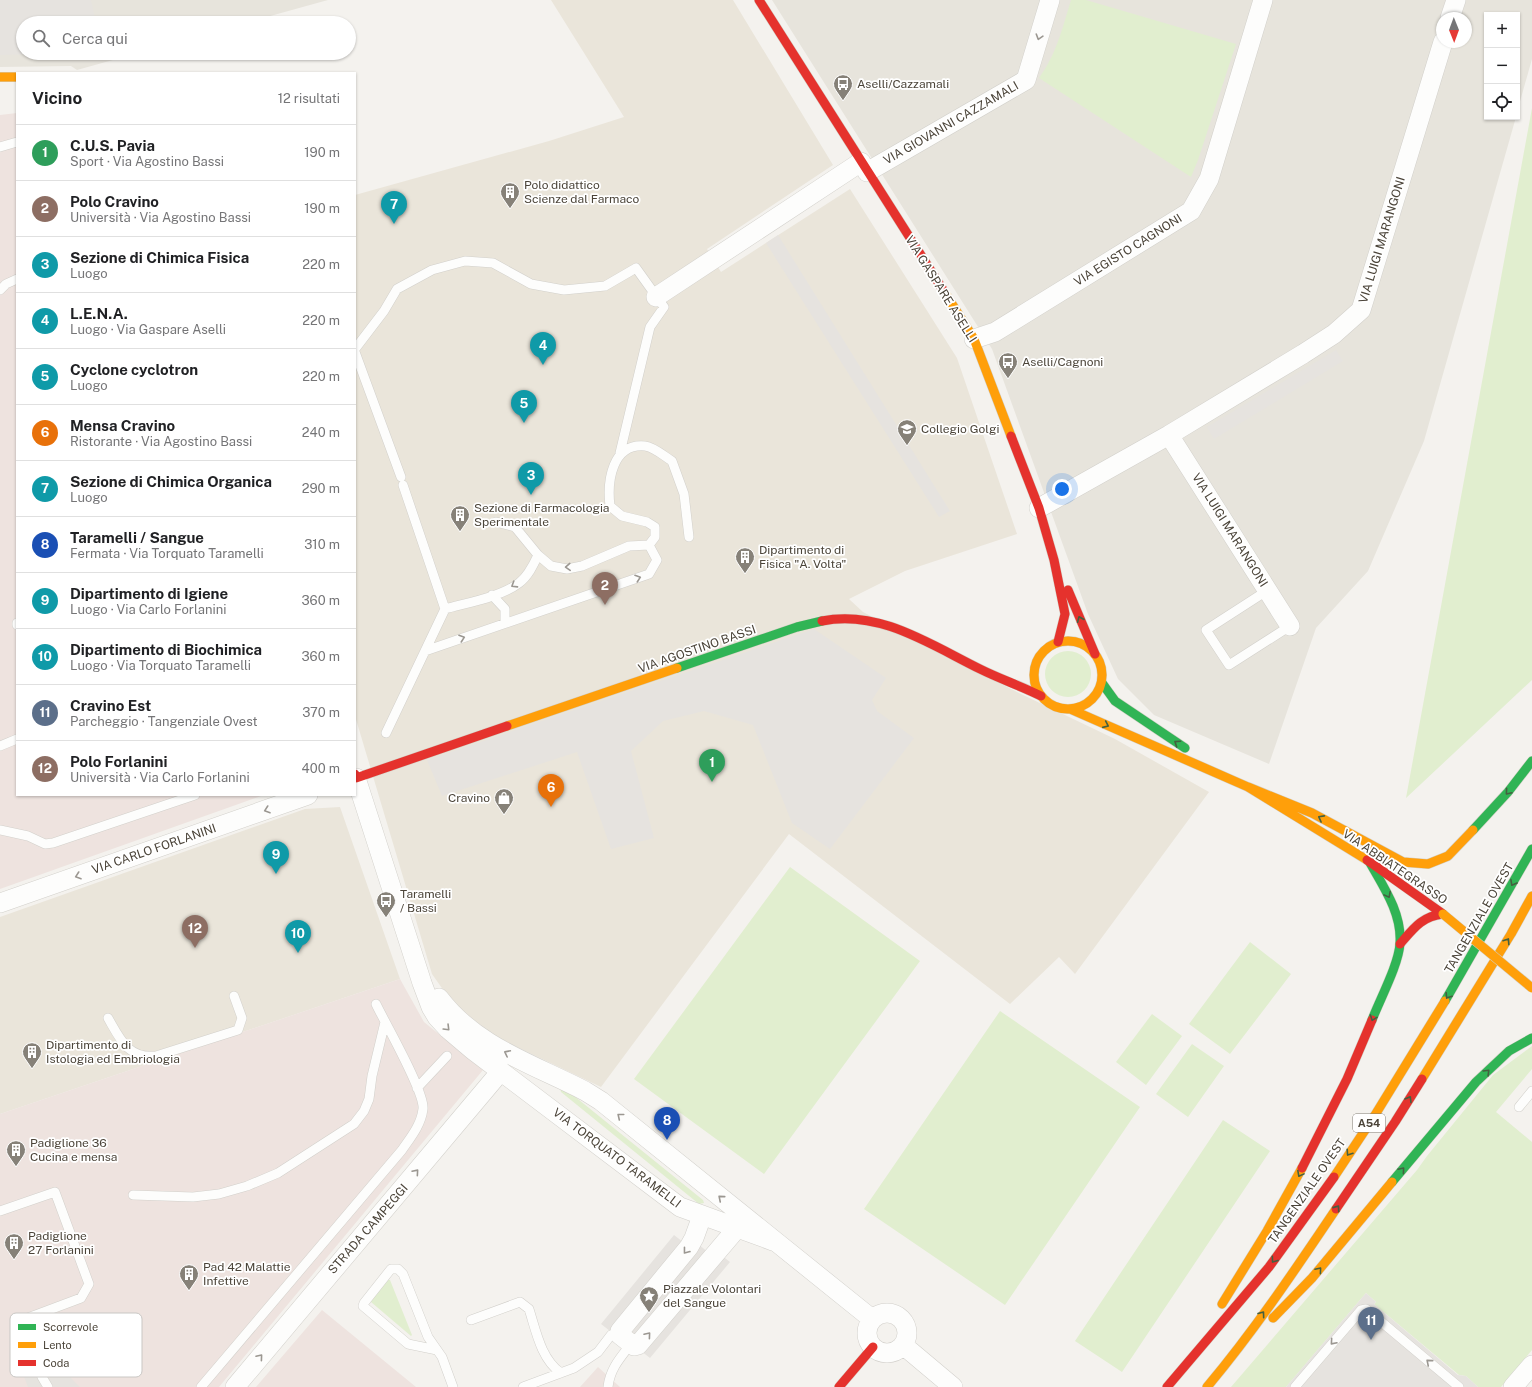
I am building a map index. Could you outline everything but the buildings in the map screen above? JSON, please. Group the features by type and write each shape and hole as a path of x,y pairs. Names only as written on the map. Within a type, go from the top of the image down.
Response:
{"main road":[{"name":"VIA GASPARE ASELLI","path":"759,0 974,339 1039,508 1054,560 1065,614 1058,642"},
{"path":"0,76 16,77"},
{"name":"VIA GASPARE ASELLI","path":"1054,560 1095,654"},
{"name":"VIA AGOSTINO BASSI","path":"356,777 797,627 822,620 843,618 883,624 1041,696"},
{"path":"1072,641 1085,645 1095,654 1101,668 1102,683 1097,693 1090,701 1081,707 1070,709 1054,706 1041,696 1031,671 1043,652 1058,642 1072,641"},
{"path":"992,674 1017,676"},
{"name":"VIA ABBIATEGRASSO","path":"1102,683 1115,701 1233,780"},
{"name":"VIA ABBIATEGRASSO","path":"1070,709 1248,787 1369,861 1443,914 1532,988"},
{"path":"1248,787 1312,813 1403,862 1428,864 1448,856 1508,792 1532,761"},
{"name":"TANGENZIALE OVEST","path":"1167,1387 1269,1267 1331,1180 1377,1110 1460,977 1532,849"},
{"path":"1369,861 1395,908 1399,927 1400,944"},
{"name":"A54","path":"1208,1387 1298,1265 1395,1122 1511,934 1532,896"},
{"path":"1177,1376 1253,1256 1298,1178 1334,1109 1369,1028 1400,944 1421,920 1429,915 1443,914"},
{"path":"1223,1368 1312,1278 1476,1082 1498,1060 1518,1045 1532,1038"},
{"path":"839,1387 873,1347"}],"street":[{"name":"VIA GIOVANNI CAZZAMALI","path":"864,167 1026,80 1050,0"},
{"name":"VIA EGISTO CAGNONI","path":"974,339 995,332 1191,211 1209,179 1263,0"},
{"path":"1452,12 1456,0"},
{"name":"VIA LUIGI MARANGONI","path":"1039,508 1169,435 1328,338 1360,310 1441,48"},
{"path":"656,297 864,167"},
{"name":"VIA LUIGI MARANGONI","path":"1169,435 1290,626"},
{"name":"VIA TORQUATO TARAMELLI","path":"356,777 412,956 431,1008 437,1017 448,1029 501,1072 680,1207 702,1216 741,1223"},
{"name":"VIA CARLO FORLANINI","path":"0,903 305,796"},
{"name":"VIA TORQUATO TARAMELLI","path":"412,956 434,992 460,1023 499,1049 601,1101 741,1223 773,1241 872,1319"},
{"name":"STRADA CAMPEGGI","path":"236,1387 501,1072"},
{"path":"535,1097 535,1082 540,1075 546,1072"},
{"path":"702,1216 692,1243 620,1331 634,1346 638,1345 741,1223"},
{"path":"882,1313 895,1314 900,1317 907,1327 907,1334 903,1345 898,1350 885,1353 873,1347 869,1342 867,1330 872,1319 882,1313"},
{"path":"903,1345 954,1387"},
{"path":"1513,1387 1529,1369"}],"lane":[{"path":"0,147 16,142"},
{"path":"356,348 384,311 397,289 432,270 465,261 493,263 531,284 564,290 605,286 636,268 664,307 650,327 620,453 610,476 608,493 610,506 622,516 647,522 655,527 655,537 649,545"},
{"path":"0,290 6,284 16,279"},
{"path":"356,355 402,481 445,609 386,733"},
{"path":"620,453 632,448 646,446 672,461 684,494 689,537"},
{"path":"496,522 515,527 538,555 551,566 567,568 582,566 629,546 649,545"},
{"path":"425,651 649,574 657,560 649,545"},
{"path":"445,609 492,595 518,584 531,570 538,555"},
{"path":"1268,590 1206,630 1229,665 1290,626"},
{"path":"492,595 505,608 505,623"},
{"path":"0,746 16,740"},
{"path":"0,830 28,836 45,844 53,843 192,796"},
{"path":"108,1018 121,1040 133,1053 144,1057 156,1056 238,1030 242,1018 234,996"},
{"path":"200,1387 402,1150 418,1126 423,1107 417,1088 376,1004"},
{"path":"133,1195 193,1197 219,1194 247,1186 278,1173 354,1124 364,1111 369,1099 372,1076 385,1022"},
{"path":"417,1088 448,1056"},
{"path":"1520,1106 1532,1091"},
{"path":"0,1211 55,1192 89,1284 81,1298 41,1313"},
{"path":"437,1350 408,1344 363,1306 391,1269 398,1269 403,1274 428,1337 442,1357 453,1387"},
{"path":"471,1320 520,1302 524,1304 529,1309 545,1355 552,1366 561,1373"},
{"path":"1295,1387 1361,1310 1366,1309 1459,1387"},
{"path":"523,1387 574,1368 598,1352 611,1336 626,1339 609,1377 608,1387"},
{"path":"42,1377 48,1387"}],"shaded area":[{"path":"0,0 328,0 270,16 16,16 16,60 113,60 77,70 71,66 0,67"},
{"path":"0,0 91,0 94,16 16,16 16,55 0,55"},
{"path":"551,0 733,0 833,165 707,249 721,272 850,189 957,358 1017,534 905,571 849,599 863,612 1019,693 1115,739 1209,792 1075,974 1059,957 1010,1004 789,834 601,1087 492,1035 458,1011 432,974 356,719 356,195 549,141 624,117"},
{"path":"772,0 1532,0 1532,59 1520,101 1520,12 1484,12 1484,120 1515,120 1424,441 1368,571 1316,628 1269,764 1154,715 1118,679 1088,614 992,349"},
{"path":"16,113 16,796 261,796 0,889 0,115"},
{"path":"778,235 950,511 939,517 766,243"},
{"path":"1336,350 1343,361 1214,439 1207,427"},
{"path":"814,629 886,678 872,700 877,711 914,738 830,849 792,823 753,725 704,711 663,721 631,751 654,838 611,849 577,752 442,796 427,760"},
{"path":"340,807 400,979 0,1114 0,917 305,809"},
{"path":"400,979 424,1022 483,1070 219,1387 0,1387 0,1114"},
{"path":"674,1235 683,1242 610,1331 601,1324"},
{"path":"698,1244 709,1253 636,1341 625,1331"},
{"path":"721,1255 730,1262 650,1358 641,1351"},
{"path":"1366,1293 1376,1302 1374,1304 1458,1375 1466,1376 1478,1387 1286,1387"},
{"path":"322,1310 416,1387 256,1387"},
{"path":"598,1367 620,1387 580,1387"},
{"path":"24,1377 70,1377 80,1387 28,1387"}],"green space":[{"path":"1071,0 1086,0 1236,44 1191,177 1039,78 1055,50"},
{"path":"1532,108 1532,680 1406,798"},
{"path":"1068,651 1081,655 1087,661 1091,674 1087,687 1081,693 1068,697 1055,693 1049,687 1045,674 1049,661 1055,655"},
{"path":"790,867 920,961 764,1174 634,1079"},
{"path":"1250,942 1291,974 1230,1054 1189,1024"},
{"path":"1000,1011 1140,1107 1005,1305 864,1209"},
{"path":"1152,1014 1182,1036 1146,1085 1116,1062"},
{"path":"1192,1044 1224,1066 1188,1117 1156,1094"},
{"path":"1532,1046 1532,1069 1496,1112 1532,1142 1532,1350 1501,1387 1478,1387 1466,1376 1459,1375 1374,1304 1376,1302 1366,1293 1286,1387 1231,1387 1417,1170 1493,1075"},
{"path":"563,1087 703,1200 704,1203 699,1204 561,1092 560,1088"},
{"path":"1223,1120 1270,1151 1122,1372 1075,1341"},
{"path":"388,1280 390,1280 412,1335 411,1336 370,1301"}],"traffic: fast":[{"path":"677,668 797,627 822,621"},
{"path":"1102,683 1115,701 1185,748"},
{"path":"1473,830 1508,792 1532,761"},
{"path":"1445,1001 1532,849"},
{"path":"1369,861 1395,910 1400,932 1399,951 1396,961 1389,982 1372,1020"},
{"path":"1392,1182 1476,1082 1509,1051 1532,1038"}],"traffic: slow":[{"path":"0,77 16,77"},
{"path":"945,293 974,339 1011,436"},
{"path":"1068,641 1081,644 1092,651 1099,662 1102,675 1099,688 1092,699 1081,706 1068,709 1055,706 1044,699 1037,688 1034,675 1037,662 1044,651 1055,644 1068,641"},
{"path":"507,726 677,668"},
{"path":"1070,709 1248,787 1367,860"},
{"path":"1248,787 1312,813 1403,862 1428,864 1448,856 1473,830"},
{"path":"1422,1079 1511,934 1532,896"},
{"path":"1443,914 1532,988"},
{"path":"1334,1177 1375,1115 1445,1001"},
{"path":"1222,1304 1267,1231 1302,1168"},
{"path":"1273,1318 1312,1278 1392,1182"},
{"path":"1207,1387 1258,1322 1336,1209"}],"traffic: jam":[{"path":"759,0 945,293"},
{"path":"1011,436 1039,508 1054,560 1065,614 1058,642"},
{"path":"1068,590 1095,654"},
{"path":"822,621 843,619 864,620 884,625 924,640 988,673 1041,696"},
{"path":"356,778 507,726"},
{"path":"1367,860 1443,914"},
{"path":"1400,944 1418,924 1429,917 1443,914"},
{"path":"1302,1168 1347,1079 1372,1020"},
{"path":"1336,1209 1395,1122 1422,1079"},
{"path":"1167,1387 1269,1267 1334,1177"},
{"path":"839,1387 873,1347"}],"place":[{"name":"Aselli/Cazzamali","path":"843,101"},
{"name":"Polo didattico Scienze dal Farmaco","path":"510,209"},
{"name":"Sezione di Chimica Organica","path":"394,224"},
{"name":"L.E.N.A.","path":"543,365"},
{"name":"Aselli/Cagnoni","path":"1008,379"},
{"name":"Cyclone cyclotron","path":"524,423"},
{"name":"Collegio Golgi","path":"907,446"},
{"name":"Sezione di Chimica Fisica","path":"531,495"},
{"name":"Sezione di Farmacologia Sperimentale","path":"460,532"},
{"name":"Dipartimento di Fisica \"A. Volta\"","path":"745,574"},
{"name":"Polo Cravino","path":"605,605"},
{"name":"C.U.S. Pavia","path":"712,782"},
{"name":"Mensa Cravino","path":"551,807"},
{"name":"Cravino","path":"504,815"},
{"name":"Dipartimento di Igiene","path":"276,874"},
{"name":"Taramelli / Bassi","path":"386,918"},
{"name":"Polo Forlanini","path":"195,948"},
{"name":"Dipartimento di Biochimica","path":"298,953"},
{"name":"Dipartimento di Istologia ed Embriologia","path":"32,1069"},
{"name":"Taramelli / Sangue","path":"667,1140"},
{"name":"Padiglione 36 Cucina e mensa","path":"16,1167"},
{"name":"Padiglione 27 Forlanini","path":"14,1260"},
{"name":"Pad 42 Malattie Infettive","path":"189,1291"},
{"name":"Piazzale Volontari del Sangue","path":"649,1313"},
{"name":"Cravino Est","path":"1371,1340"}]}
